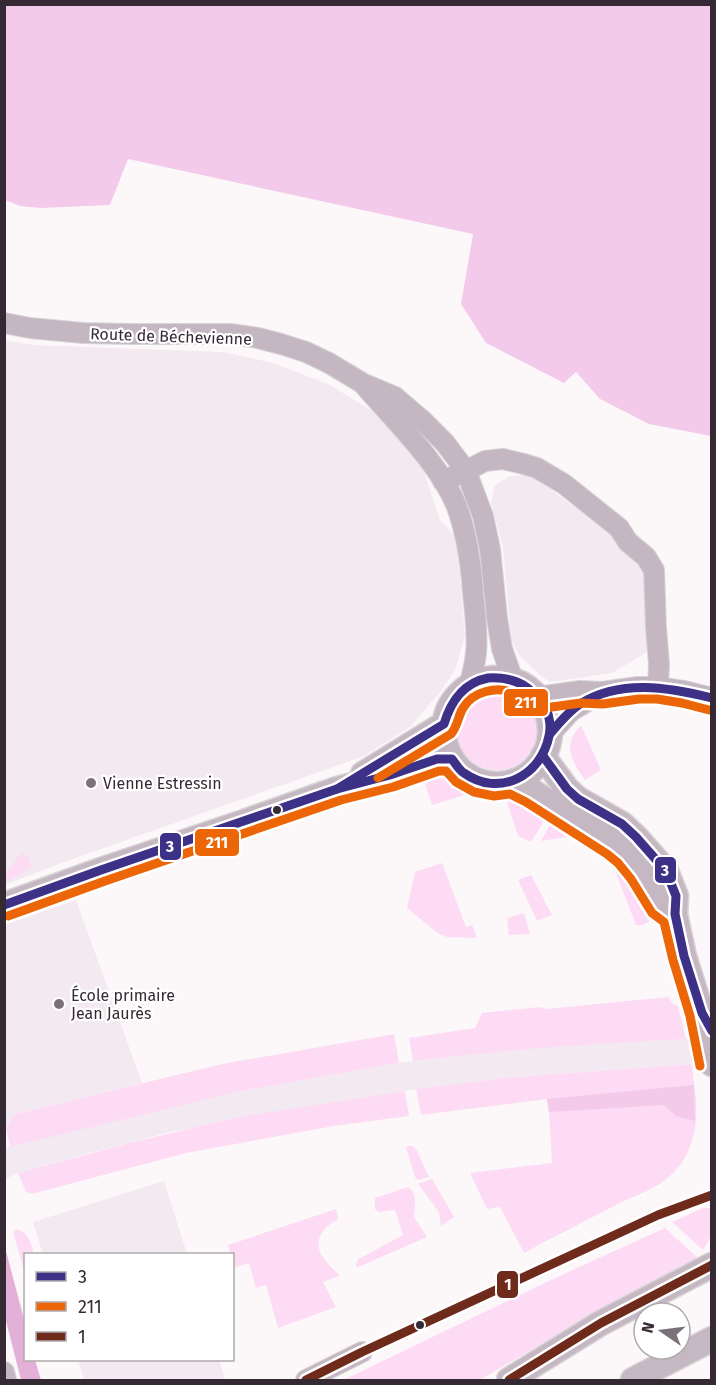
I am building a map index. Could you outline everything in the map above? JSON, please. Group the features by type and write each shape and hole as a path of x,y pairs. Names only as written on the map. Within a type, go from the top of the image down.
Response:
{"main road":[{"path":"547,745 536,767 525,776 512,782 495,784 478,781 463,772 452,759 445,742 444,724 448,709 470,684 484,679 499,677 513,680 527,687 538,697 547,714 547,745 567,789 578,799 622,824 666,871 676,896 675,914 684,956 707,1023 711,1064"},
{"path":"338,789 444,724"},
{"path":"4,905 338,789 436,759 452,759"},
{"path":"512,782 532,791 614,844 641,872 662,906 675,914"},
{"path":"509,1380 601,1323 711,1265"},
{"path":"633,1380 711,1339"}],"street":[{"name":"Route de Béchevienne","path":"4,323 83,333 230,334 258,338 306,352 364,384 395,397 445,442 466,471 483,516 490,549 502,649 513,680"},
{"name":"Route de Béchevienne","path":"364,384 420,449 443,481 456,505 470,554 477,634 470,684"},
{"path":"443,481 485,461 503,459 524,464 537,468 564,484 619,528 628,542 646,557 654,570 658,687"},
{"path":"538,697 580,691 602,692 658,687 711,698"},
{"path":"547,745 572,711 602,692"},
{"path":"306,1380 362,1352"},
{"path":"4,1372 6,1380"}],"shaded area":[{"path":"4,5 711,5 711,436 649,424 600,399 576,372 564,383 486,343 461,304 473,234 128,159 110,205 41,208 20,206 5,200"},
{"path":"5,340 33,345 223,352 273,363 328,384 371,410 400,439 423,469 440,520 457,538 465,636 455,670 411,726 364,756 5,885"},
{"path":"530,475 603,527 645,569 652,649 612,673 550,682 518,654 511,638 503,547 491,502 494,486 509,476"},
{"path":"497,688 513,691 526,700 535,713 538,729 535,745 526,758 513,767 497,770 481,767 468,758 459,745 456,729 459,713 468,700 481,691"},
{"path":"581,725 601,770 585,780 575,765 570,749 572,738"},
{"path":"431,775 445,780 465,795 432,805 423,778"},
{"path":"506,799 527,803 547,816 531,842 518,836"},
{"path":"553,819 580,835 541,841"},
{"path":"21,853 28,857 32,867 6,882 5,875"},
{"path":"609,855 629,875 654,915 643,925 636,925"},
{"path":"442,863 466,927 472,925 477,938 447,937 439,934 407,908 415,872"},
{"path":"531,875 552,915 537,921 518,880"},
{"name":"École primaire Jean Jaurès","path":"76,900 142,1083 15,1114 6,1128 4,925"},
{"path":"524,913 530,934 509,935 507,918"},
{"path":"668,997 673,1004 678,1006 686,1039 549,1047 413,1061 409,1038 475,1028 482,1013"},
{"path":"394,1034 399,1063 235,1092 10,1147 6,1128 15,1114 222,1064"},
{"path":"711,1038 711,1064 506,1078 405,1091 170,1132 18,1173 5,1179 5,1148 235,1092 399,1063 495,1051 600,1042"},
{"path":"692,1064 696,1100 695,1128 690,1148 678,1168 665,1181 653,1188 524,1253 500,1207 487,1209 470,1173 552,1163 547,1099 421,1115 416,1089 506,1078"},
{"path":"694,1085 695,1121 676,1116 664,1105 549,1112 547,1099"},
{"path":"405,1091 409,1116 334,1126 186,1153 32,1194 26,1192 18,1173 133,1142 239,1117"},
{"path":"413,1146 417,1151 429,1177 418,1180 415,1177 406,1148"},
{"path":"432,1179 454,1217 441,1226 439,1212 418,1184"},
{"path":"164,1181 187,1253 43,1253 33,1222"},
{"path":"408,1187 415,1197 414,1217 427,1237 356,1268 357,1260 403,1235 395,1210 379,1212 375,1209 375,1198"},
{"path":"703,1208 712,1208 712,1230 703,1250 672,1222"},
{"path":"336,1209 338,1219 324,1229 318,1244 322,1256 340,1276 323,1282 336,1307 278,1328 266,1285 256,1288 249,1263 234,1268 234,1253 230,1253 228,1245"},
{"path":"665,1228 699,1259 563,1331 480,1380 343,1380 566,1273"},
{"path":"16,1229 27,1235 34,1253 24,1253 24,1270 13,1232"},
{"path":"5,1247 24,1319 24,1361 35,1361 41,1380 21,1380 5,1317"},
{"path":"78,1361 219,1361 225,1379 221,1380 84,1380"}],"transit line":[{"name":"3","path":"488,678 502,678 522,684 533,693 547,712 549,736 544,750 528,772 504,783 491,783 477,780 464,773 452,759 437,759 390,775 337,789 444,724 459,694 479,680 488,678"},
{"name":"3","path":"550,734 580,704 611,691 628,688 661,688 712,698"},
{"name":"211","path":"378,778 451,734 467,702 479,694 493,690 514,693 537,709 581,703 603,704 657,699 709,710"},
{"name":"3","path":"543,756 567,789 578,799 622,824 666,871 676,896 675,914 684,956 702,1013 712,1031"},
{"name":"211","path":"8,916 341,800 393,787 439,771 446,771 456,782 474,792 494,796 510,794 526,802 618,863 652,913 664,922 690,1016 700,1066"},
{"name":"3","path":"4,905 337,789"},
{"name":"1","path":"306,1380 658,1215 712,1195"},
{"name":"1","path":"509,1380 601,1323 712,1265"}],"place":[{"name":"Vienne Estressin","path":"91,783"},
{"name":"École primaire Jean Jaurès","path":"59,1004"}]}
